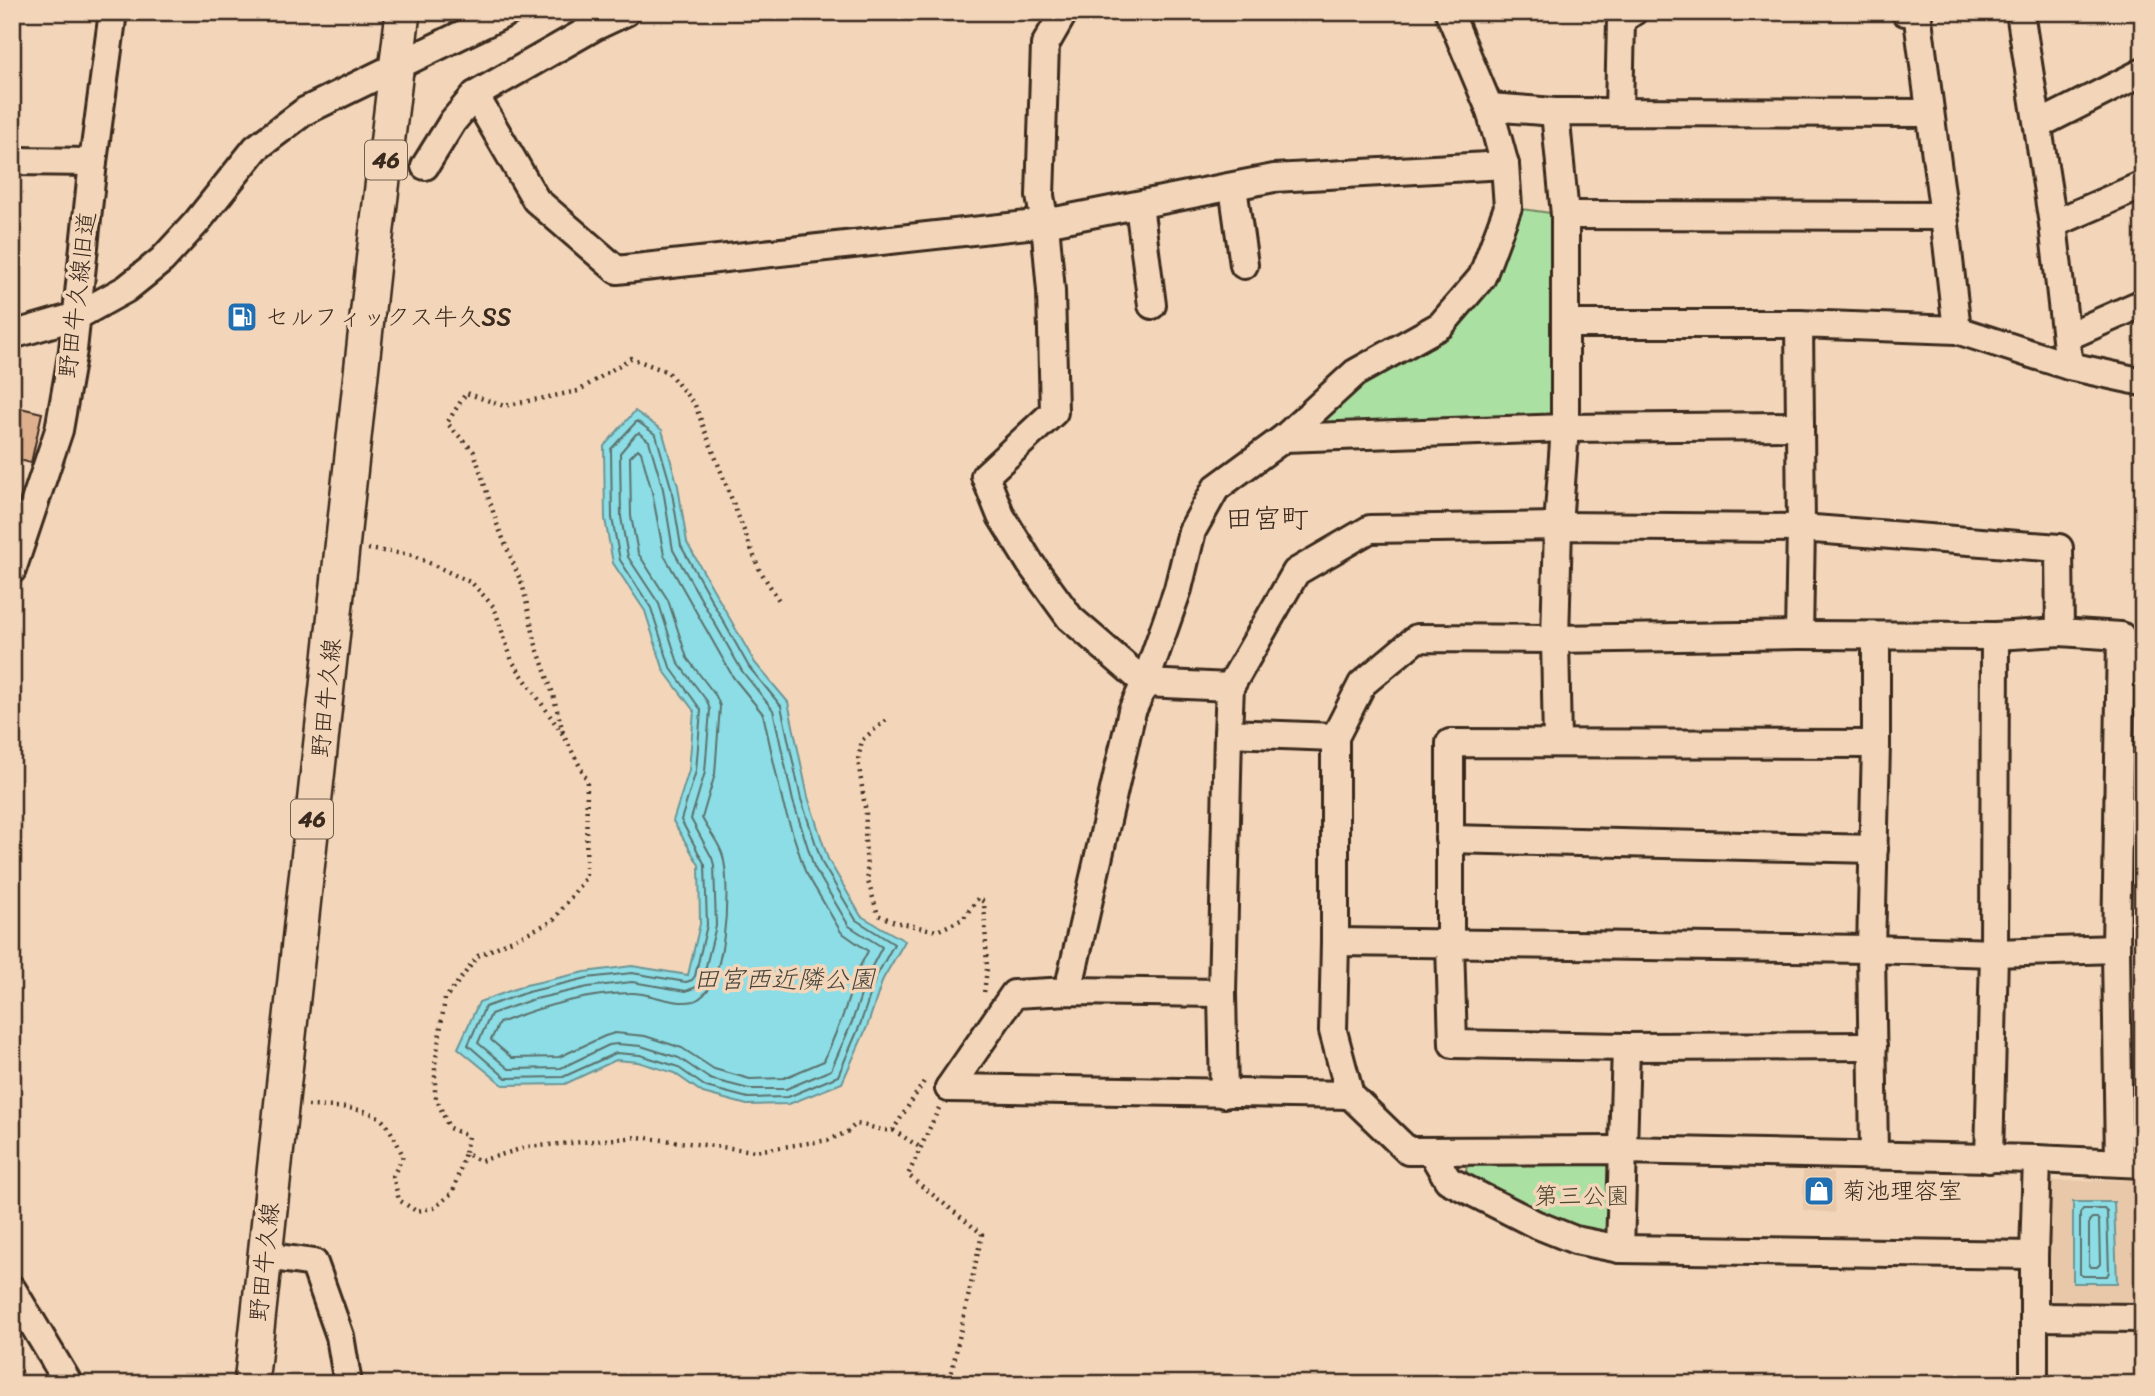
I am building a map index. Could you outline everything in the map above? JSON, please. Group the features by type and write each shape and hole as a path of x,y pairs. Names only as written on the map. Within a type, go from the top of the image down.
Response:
{"main road":[{"name":"野田牛久線","path":"251,1384 265,1256 291,1105 343,546 403,12"}],"street":[{"name":"野田牛久線旧道","path":"12,570 59,430 77,316 93,162 113,12"},
{"path":"12,335 77,316 126,289 162,260 196,223 256,148 305,111 508,12"},
{"path":"425,166 453,121 475,95 587,20 626,12"},
{"path":"1064,12 1045,45 1040,196 1051,291 1054,412 985,476 1001,516 1030,563 1070,618 1145,684 1230,687"},
{"path":"1068,991 1132,710 1145,684 1178,589 1192,531 1216,488 1284,438 1355,373 1441,325 1482,277 1508,208 1504,165 1489,107 1449,12"},
{"path":"1619,111 1621,20 1633,12"},
{"path":"1905,12 1917,12 1957,330"},
{"path":"2020,12 2053,224 2069,366"},
{"path":"2038,125 2143,72"},
{"path":"475,95 536,200 617,270 1045,223 1274,178 1504,165"},
{"path":"1489,107 1555,112 1929,113"},
{"path":"1555,112 1565,215 1565,428 1558,526 1555,639 1557,743"},
{"path":"12,161 93,162"},
{"path":"2053,224 2143,185"},
{"path":"1233,187 1244,265"},
{"path":"1139,205 1152,305"},
{"path":"1565,215 1944,216"},
{"path":"2066,337 2143,303"},
{"path":"1565,324 1799,324 1957,330 2069,366 2143,382"},
{"path":"1799,324 1799,635"},
{"path":"1284,438 1565,428 1799,426"},
{"path":"1224,1094 1222,993 1230,687 1296,572 1370,529 1558,526 1801,528 2059,548 2060,632"},
{"path":"2060,632 2121,636 2116,949 2131,1163 1622,1150 1408,1151 1350,1095 1333,1031 1335,737 1362,684 1417,638 1555,639 1799,635 1995,636 2060,632"},
{"path":"1874,1155 1871,948 1876,636"},
{"path":"1989,1159 1994,953 1995,636"},
{"path":"1228,733 1335,737"},
{"path":"1873,1046 1626,1047 1453,1044 1449,839 1450,743 1876,744"},
{"path":"1449,839 1874,849"},
{"path":"1335,942 1871,948 1994,953 2116,949"},
{"path":"937,1084 1014,994 1068,991 1222,993"},
{"path":"1619,1249 1626,1047"},
{"path":"937,1084 1224,1094 1350,1095"},
{"path":"1431,1151 1448,1180 1535,1224 1575,1240 1619,1249 2034,1255"},
{"path":"2034,1384 2037,1159"},
{"path":"265,1256 314,1262 340,1336 348,1384"},
{"path":"12,1289 69,1384"},
{"path":"2036,1317 2143,1318"}],"path":[{"path":"564,736 536,645 523,587 497,524 474,452 447,423 466,393 504,406 578,391 631,358 668,372 695,405 759,569 780,602"},
{"path":"291,1105 342,1107 376,1115 393,1135 403,1156 393,1175 399,1200 416,1211 434,1208 453,1192 468,1136 449,1128 435,1095 435,1065 445,999 478,957 553,921 586,877 587,780 564,736 512,661 494,607 472,583 412,555 343,546"},
{"path":"886,720 862,740 858,760 866,814 868,881 878,915 895,922 937,931 963,919 978,898 984,902 987,969 983,1006"},
{"path":"465,1153 480,1161 527,1147 638,1137 755,1151 829,1140 856,1125 893,1130 937,1084"},
{"path":"937,1084 921,1148 908,1175 982,1234 949,1384"},
{"path":"893,1130 921,1148"}],"shaded area":[{"path":"2143,620 2143,1306 2051,1305 2049,1181 2131,1180"},
{"path":"1803,1171 1833,1173 1835,1213 1803,1210"}],"green space":[{"path":"1508,207 1565,215 1565,428 1284,438 1441,325"},
{"name":"第三公園","path":"1483,1160 1604,1164 1617,1171 1616,1231 1601,1237 1591,1236 1468,1177 1466,1169 1471,1162"}],"water":[{"name":"田宮西近隣公園","path":"635,411 662,430 678,486 687,543 755,663 788,702 808,797 828,859 861,916 905,941 883,979 867,1027 842,1083 789,1104 747,1105 703,1093 674,1073 638,1062 616,1060 565,1084 503,1085 458,1048 479,1002 526,985 585,972 632,966 688,975 700,924 699,865 673,821 689,770 694,711 664,671 645,611 613,563 605,519 604,446"},
{"path":"2073,1202 2114,1202 2117,1283 2073,1283"}],"building":[{"path":"12,406 42,413 31,463 12,458"}],"place":[{"name":"セルフィックス牛久SS","path":"242,317"},
{"name":"菊池理容室","path":"1819,1191"}],"district":[{"name":"田宮町","path":"1267,518"}]}
